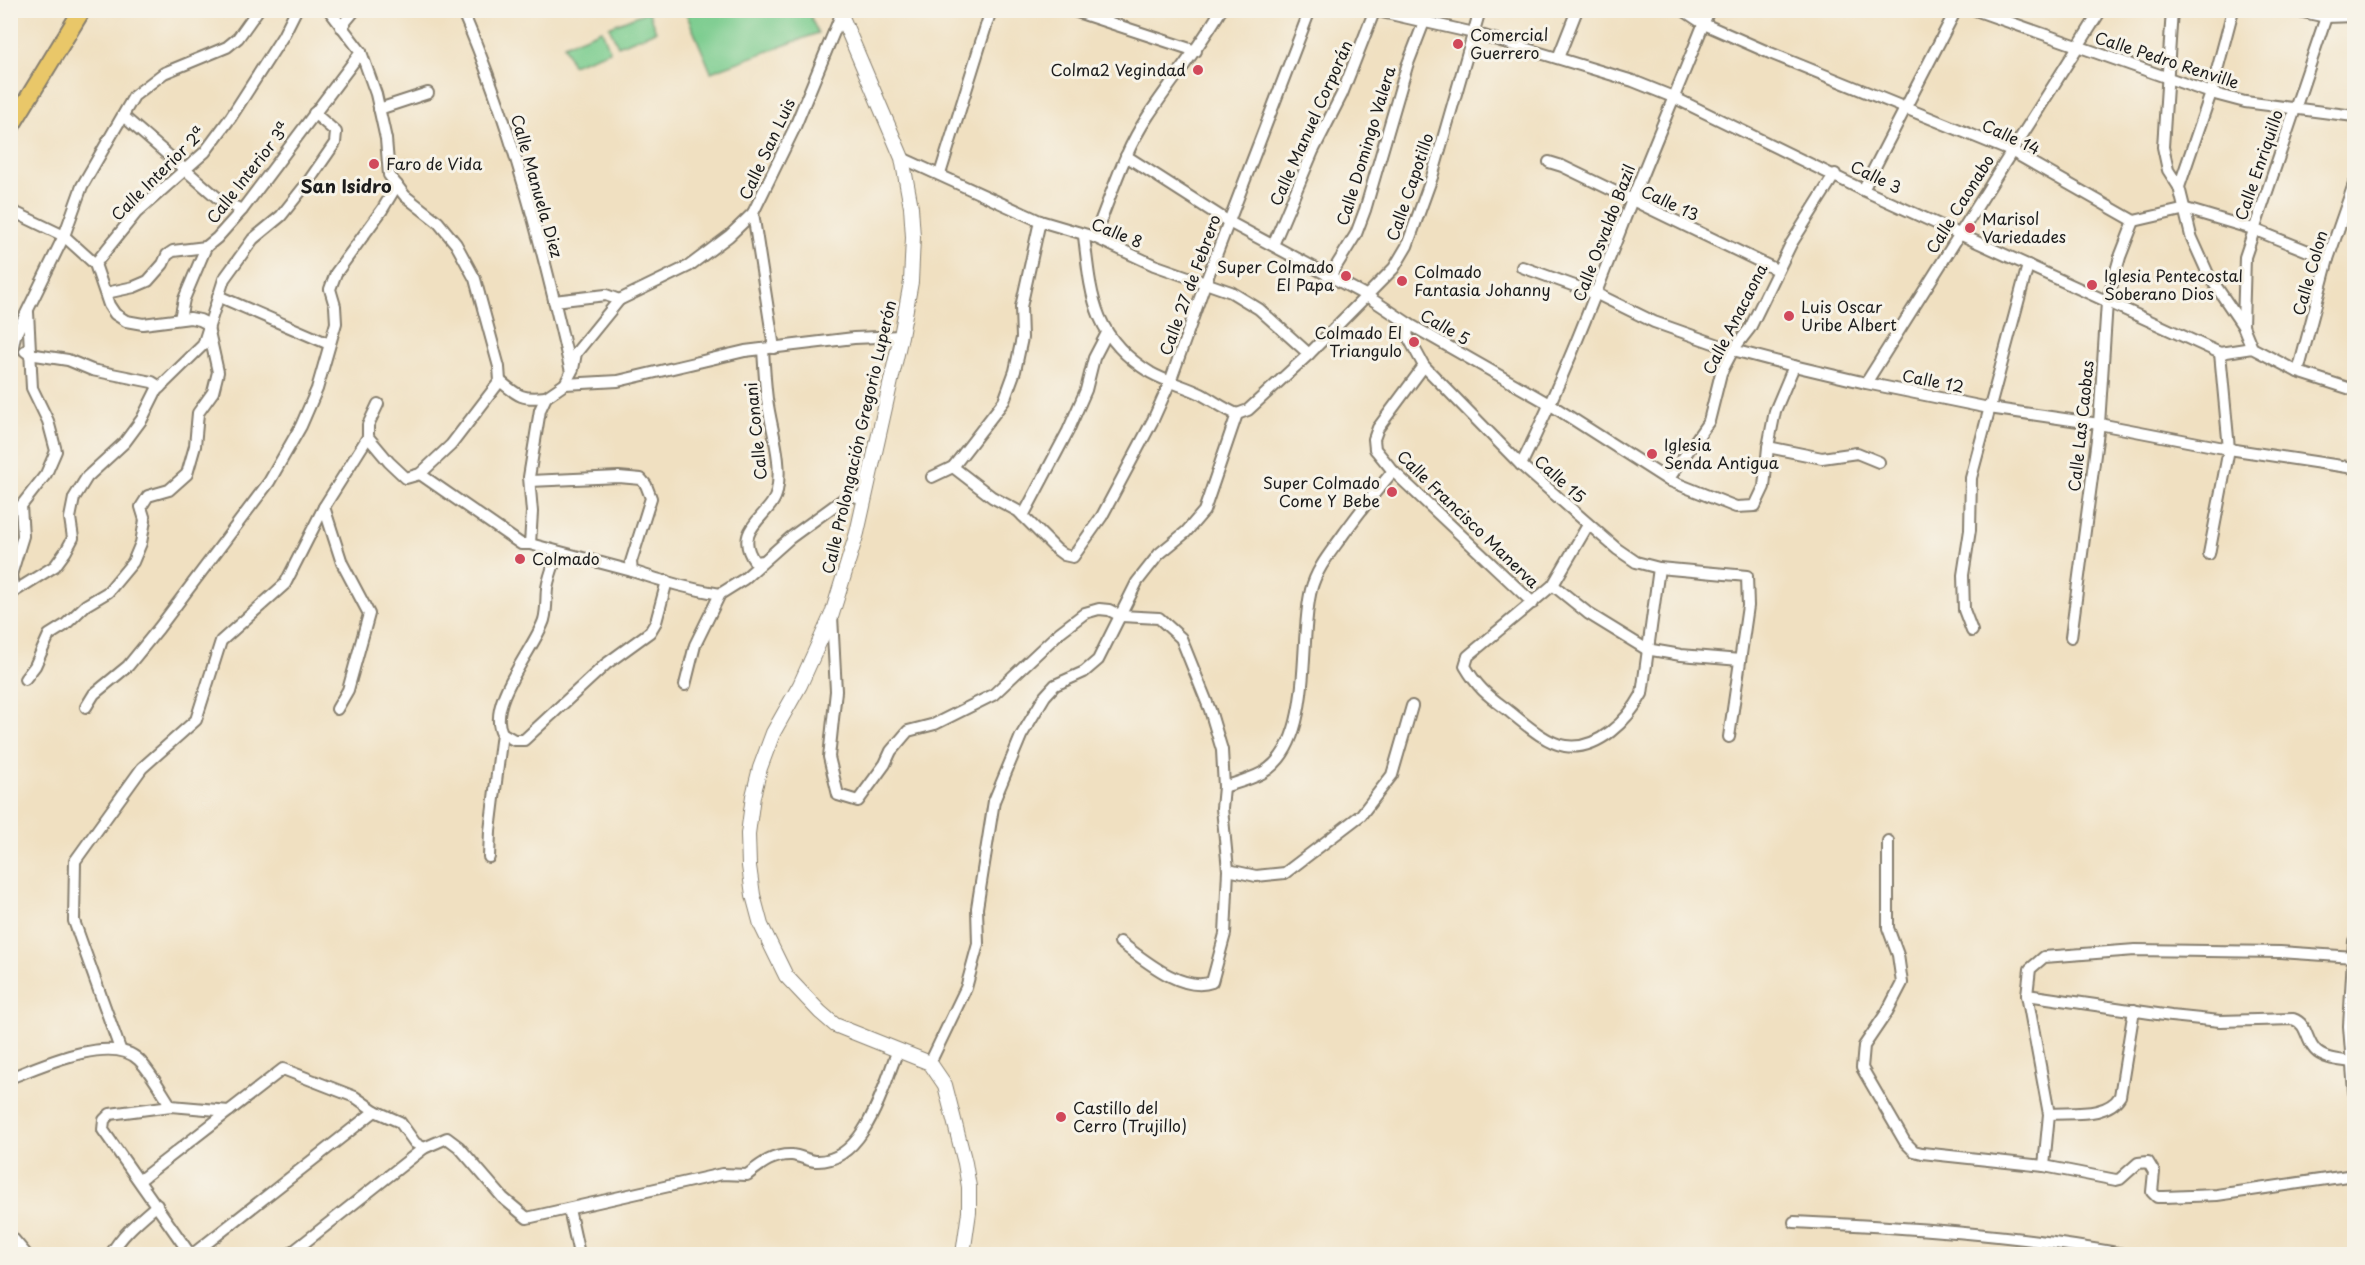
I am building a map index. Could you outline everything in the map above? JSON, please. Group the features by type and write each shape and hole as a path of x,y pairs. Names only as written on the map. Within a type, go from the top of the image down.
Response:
{"main road":[{"path":"12,122 82,10"}],"street":[{"path":"10,361 15,336 64,236 82,186 134,96 164,73 227,47 238,38 258,10"},
{"name":"Calle Interior 2ª","path":"95,264 136,213 205,152 231,117 283,36 296,10"},
{"path":"329,10 361,52 386,138 389,175 405,196 438,222 456,244 475,279 499,367 500,381 451,445 420,474 406,478 368,437"},
{"path":"341,27 355,10"},
{"name":"Calle Manuela Diez","path":"462,10 502,116 555,301 571,373"},
{"path":"940,174 991,10"},
{"path":"1071,10 1196,51"},
{"path":"963,1254 969,1212 969,1187 965,1163 945,1085 930,1063 966,988 978,944 977,908 994,801 1021,736 1045,696 1055,686 1084,672 1098,660 1137,582 1159,554 1186,532 1204,511 1237,414 1221,408 1201,394 1150,372 1107,333 1096,312 1091,292 1089,236 1147,117 1196,51 1221,10"},
{"name":"Calle 27 de Febrero","path":"1023,516 1056,549 1064,555 1073,557 1102,516 1153,420 1170,382 1310,10"},
{"name":"Calle Capotillo","path":"1237,414 1248,410 1309,354 1394,268 1407,246 1432,177 1480,10"},
{"path":"1558,58 1577,10"},
{"name":"Calle 14","path":"1683,10 1704,24 2011,151 2134,221"},
{"name":"Calle Osvaldo Bazil","path":"1521,465 1551,405 1597,294 1631,201 1709,10"},
{"path":"1863,190 1956,10"},
{"name":"Calle Pedro Renville","path":"1975,10 2211,93 2245,102 2355,116"},
{"name":"Calle Caonabo","path":"1866,383 2101,10"},
{"path":"2172,10 2163,147 2168,170 2179,187 2191,236 2209,276 2243,326 2252,348"},
{"path":"2179,187 2211,93 2233,10"},
{"path":"2294,10 2326,17 2355,16"},
{"name":"Calle 3","path":"1373,11 1474,33 1633,81 1673,97 1863,190 1960,232 2028,266 2220,353"},
{"name":"Calle Manuel Corporán","path":"1273,245 1313,151 1342,94 1373,11"},
{"name":"Calle Prolongación Gregorio Luperón","path":"841,12 902,158 911,207 913,237 910,282 901,336 865,499 848,564 832,614 800,685 772,733 760,768 753,796 748,834 749,866 761,925 786,976 835,1025 930,1063"},
{"name":"Calle San Luis","path":"619,300 689,266 729,236 753,213 795,129 841,12"},
{"name":"Calle Enriquillo","path":"2243,326 2245,257 2326,17"},
{"name":"Calle Domingo Valera","path":"1330,276 1356,234 1365,210 1407,66 1424,22"},
{"name":"Calle Interior 3ª","path":"106,293 134,287 148,281 164,264 167,255 173,251 206,247 242,210 361,52"},
{"path":"379,109 428,93"},
{"path":"28,312 32,388 48,421 56,451 46,474 21,506 23,536 11,575 12,593 55,566 66,551 73,538 70,518 74,498 87,477 125,442 142,419 156,391 203,345 224,279 253,239 281,216 309,182 335,143 336,132 314,113"},
{"path":"123,116 220,200 242,210"},
{"name":"Calle 5","path":"1126,156 1229,222 1367,297 1409,324 1551,405 1668,480 1736,507 1755,506 1764,487 1768,447"},
{"name":"Calle 8","path":"902,158 1040,221 1089,236 1154,265 1231,292 1259,309 1309,354"},
{"name":"Calle 13","path":"1550,162 1777,270"},
{"name":"Calle Anacaona","path":"1668,480 1708,420 1721,373 1733,350 1750,328 1777,270 1834,174"},
{"name":"Calle Colon","path":"2298,372 2328,259 2355,183"},
{"path":"86,706 94,694 128,666 269,482 301,426 317,389 336,323 335,306 330,289 336,273 382,210 397,185"},
{"path":"2134,221 2186,209 2253,229 2328,259"},
{"path":"10,210 64,236 95,264 115,314 126,321 143,324 190,318 208,324"},
{"name":"Calle Conani","path":"753,213 768,348 767,399 778,465 777,493 748,534 747,545 755,562 763,561"},
{"path":"932,477 953,467 1004,401 1015,371 1022,338 1021,307 1040,221"},
{"name":"Calle Las Caobas","path":"2071,637 2099,424 2107,302 2120,257 2134,221"},
{"path":"180,319 184,299 206,247"},
{"path":"1972,631 1964,610 1963,575 1970,530 1971,478 2028,266"},
{"name":"Calle 12","path":"1522,267 1597,294 1654,322 1733,350 1794,366 1989,408 2099,424 2355,468"},
{"path":"218,296 329,344"},
{"path":"555,301 606,296 619,300 576,353 571,373 565,384"},
{"path":"25,679 35,666 49,635 65,625 86,605 108,592 133,562 141,543 145,520 141,507 148,496 169,490 187,474 195,446 198,413 213,392 218,372 208,324"},
{"name":"Calle 15","path":"1409,324 1407,335 1424,366 1521,465 1588,525 1636,562 1659,568 1747,576 1748,606 1740,660"},
{"path":"953,467 992,497 1023,516 1068,432 1086,390 1094,358 1107,333"},
{"path":"15,336 19,346 29,354 68,360 92,370 152,382 160,387"},
{"path":"500,381 518,396 529,399 546,396 565,384 618,381 745,351 854,338 901,336"},
{"path":"2209,554 2229,448 2220,353 2252,348 2298,372 2355,390"},
{"name":"Calle Francisco Manerva","path":"1424,366 1383,420 1374,439 1376,448 1393,471 1533,603"},
{"path":"1794,366 1775,411 1768,447 1822,458 1857,453 1879,462"},
{"path":"530,544 532,512 530,481 540,410 546,396"},
{"path":"120,1049 74,921 75,861 142,768 196,720 221,641 285,584 324,507 368,437 368,425 378,404"},
{"path":"1224,787 1263,773 1282,756 1300,705 1311,590 1322,562 1366,501 1393,471"},
{"path":"420,474 515,542 632,571 685,588 720,594"},
{"path":"530,481 619,477 641,479 651,498 631,562 632,571"},
{"path":"685,685 695,645 720,594 744,579 790,538 849,495 865,499"},
{"path":"324,507 342,563 369,614 348,690 338,709"},
{"path":"1588,525 1553,585 1485,640 1468,656 1465,666 1476,685 1535,732 1565,746 1587,744 1604,737 1632,713 1642,694 1646,649 1659,568"},
{"path":"558,552 547,589 543,622 514,673 498,714 502,733 514,741 524,740 606,664 650,632 656,622 667,581"},
{"name":"Calle Francisco Manerva","path":"1553,585 1589,614 1646,649 1681,655 1740,660"},
{"path":"832,614 836,692 829,757 838,795 858,801 885,764 891,751 908,731 935,724 993,695 1060,632 1085,613 1099,609 1109,610 1120,616 1158,618 1181,638 1210,710 1222,750 1224,787 1222,808 1228,870 1225,934 1212,982 1203,985 1166,975 1120,942"},
{"path":"1729,737 1740,660"},
{"path":"1228,870 1256,876 1285,873 1361,815 1392,775 1412,706"},
{"path":"489,857 502,733"},
{"path":"1888,841 1888,928 1898,955 1902,983 1864,1046 1862,1068 1905,1142 1914,1151 2044,1166 2116,1180 2138,1162 2148,1162 2154,1172 2152,1192 2157,1197 2217,1195 2355,1175"},
{"path":"2355,941 2349,1026 2355,1092"},
{"path":"2044,1166 2049,1114 2027,995 2030,969 2044,957 2135,950 2280,952 2354,957"},
{"path":"2027,995 2220,1021 2294,1019 2303,1025 2315,1050 2329,1058 2352,1063"},
{"path":"2049,1114 2106,1110 2117,1101 2120,1096 2134,1010"},
{"path":"10,1078 68,1055 120,1049 138,1059 171,1106"},
{"path":"290,1254 424,1148 447,1138 459,1147 503,1198 527,1218 722,1174 747,1176 766,1159 791,1155 815,1161 836,1159 858,1141 898,1050"},
{"path":"140,1180 283,1069 356,1097 375,1111 400,1122 415,1143 424,1148"},
{"path":"229,1111 171,1106 110,1114 104,1120 104,1130 192,1254 375,1111"},
{"path":"111,1254 135,1224 157,1205"},
{"path":"569,1209 579,1254"},
{"path":"1794,1222 1920,1228 2046,1249 2123,1254"},
{"path":"10,1235 26,1254"}],"green space":[{"path":"648,11 656,31 618,46 609,27"},
{"path":"685,11 808,11 818,33 711,72"},
{"path":"602,30 610,51 572,65 564,45"}],"place":[{"name":"Comercial Guerrero","path":"1458,44"},
{"name":"Colma2 Vegindad","path":"1198,70"},
{"name":"Faro de Vida","path":"374,164"},
{"name":"Marisol Variedades","path":"1970,228"},
{"name":"Super Colmado El Papa","path":"1346,276"},
{"name":"Colmado Fantasia Johanny","path":"1402,281"},
{"name":"Iglesia Pentecostal Soberano Dios","path":"2092,285"},
{"name":"Luis Oscar Uribe Albert","path":"1789,316"},
{"name":"Colmado El Triangulo","path":"1414,342"},
{"name":"Iglesia Senda Antigua","path":"1652,454"},
{"name":"Super Colmado Come Y Bebe","path":"1392,492"},
{"name":"Colmado","path":"520,559"},
{"name":"Castillo del Cerro (Trujillo)","path":"1061,1117"}],"district":[{"name":"San Isidro","path":"346,187"}]}
